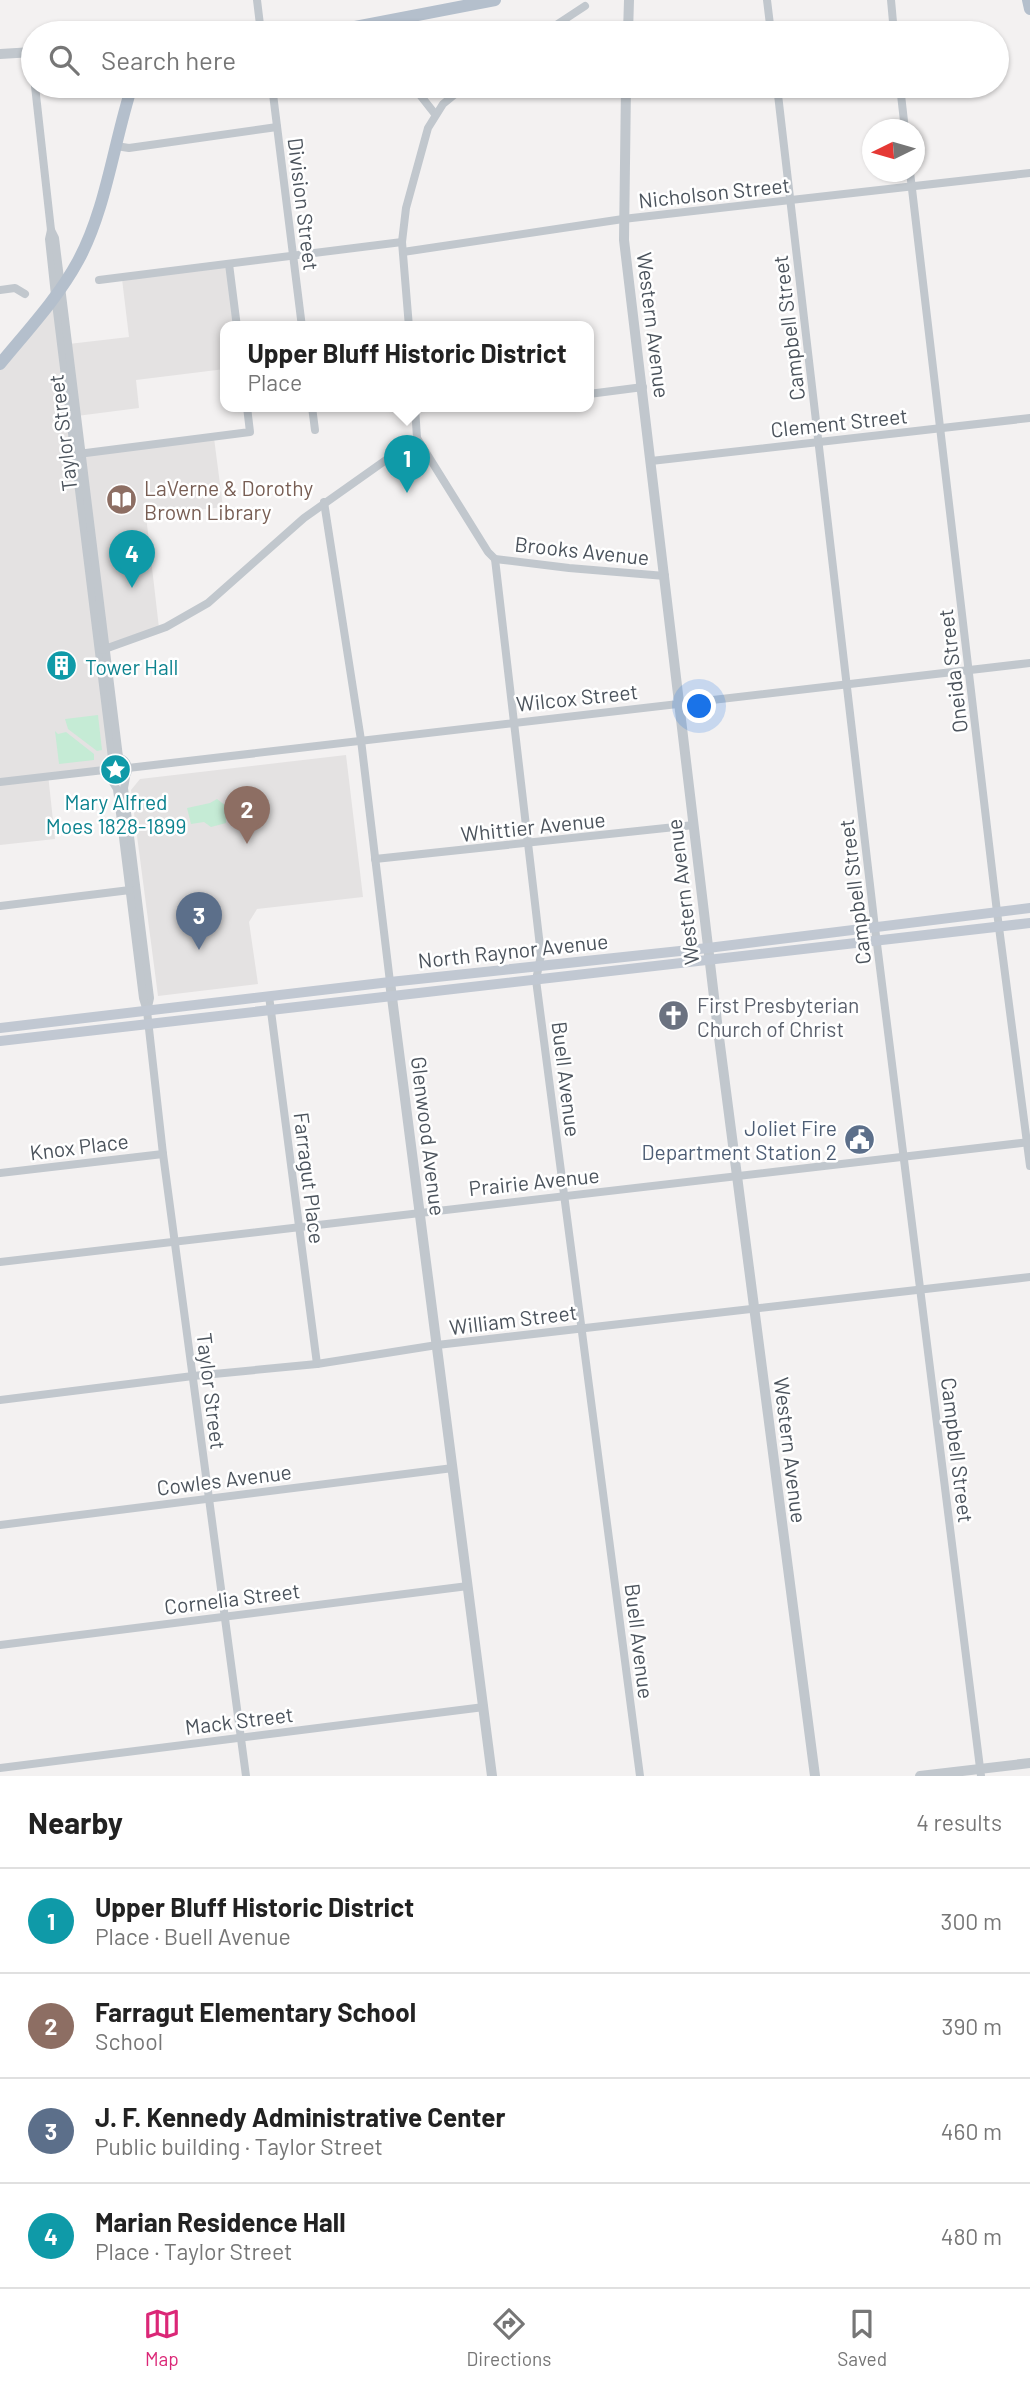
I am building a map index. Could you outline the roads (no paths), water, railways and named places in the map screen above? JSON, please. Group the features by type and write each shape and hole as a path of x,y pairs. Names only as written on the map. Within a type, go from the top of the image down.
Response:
{"main road":[{"path":"404,21 495,0"},
{"path":"1028,0 1030,9"},
{"path":"0,364 58,291 78,261 90,234 127,98"},
{"name":"North Raynor Avenue","path":"0,1041 536,980 875,928 1030,908"},
{"name":"North Raynor Avenue","path":"0,1028 390,982 538,967 877,940 1030,923"},
{"path":"207,1004 208,1017"}],"street":[{"path":"257,0 260,21"},
{"path":"628,21 629,0"},
{"path":"767,0 770,21"},
{"path":"891,0 893,21"},
{"path":"562,21 585,6"},
{"path":"0,54 21,52"},
{"name":"Taylor Street","path":"36,98 116,757"},
{"name":"Division Street","path":"273,98 301,321"},
{"path":"423,98 435,114"},
{"path":"408,321 402,247 406,208 428,128 435,114 449,98"},
{"name":"Western Avenue","path":"626,98 623,219 709,954 815,1776"},
{"name":"Campbell Street","path":"778,98 875,928 980,1772"},
{"path":"901,98 904,119"},
{"path":"116,146 129,148 277,127"},
{"name":"Nicholson Street","path":"99,280 1030,173"},
{"name":"Oneida Street","path":"911,182 997,912 1030,1166"},
{"path":"229,264 236,321"},
{"path":"0,290 15,288 25,294"},
{"path":"594,393 643,387"},
{"path":"78,454 250,432 248,412"},
{"path":"312,412 314,430"},
{"name":"Buell Avenue","path":"415,412 417,438 495,559 541,955 536,980 640,1776"},
{"name":"Clement Street","path":"652,461 1030,418"},
{"path":"103,650 166,627 208,603 324,502 417,438"},
{"name":"Glenwood Avenue","path":"324,502 361,740 391,995 492,1776"},
{"name":"Brooks Avenue","path":"495,559 665,576"},
{"name":"Wilcox Street","path":"127,772 515,721 1030,663"},
{"path":"116,757 125,761 127,772 120,781 112,781 104,770 106,763 116,757"},
{"path":"0,782 104,770"},
{"name":"Taylor Street","path":"127,772 124,788 150,998 147,1011"},
{"name":"Taylor Street","path":"112,781 117,789 143,998 147,1011 163,1154 246,1776"},
{"name":"Whittier Avenue","path":"375,859 694,825"},
{"path":"0,906 130,891"},
{"name":"Farragut Place","path":"269,996 317,1364"},
{"name":"Prairie Avenue","path":"0,1262 1029,1143"},
{"name":"Knox Place","path":"0,1173 163,1154"},
{"name":"William Street","path":"0,1400 317,1364 437,1345 1030,1277"},
{"name":"Cowles Avenue","path":"0,1525 453,1468"},
{"name":"Cornelia Street","path":"0,1645 468,1586"},
{"name":"Mack Street","path":"0,1769 484,1707"},
{"path":"920,1776 980,1772 1030,1763"}],"place":[{"name":"Upper Bluff Historic District","path":"407,493"},
{"name":"LaVerne & Dorothy Brown Library","path":"121,499"},
{"name":"Marian Residence Hall","path":"132,588"},
{"name":"Tower Hall","path":"62,666"},
{"name":"Mary Alfred Moes 1828-1899","path":"116,769"},
{"name":"Farragut Elementary School","path":"247,844"},
{"name":"J. F. Kennedy Administrative Center","path":"199,950"},
{"name":"First Presbyterian Church of Christ","path":"674,1016"},
{"name":"Joliet Fire Department Station 2","path":"860,1139"}]}
